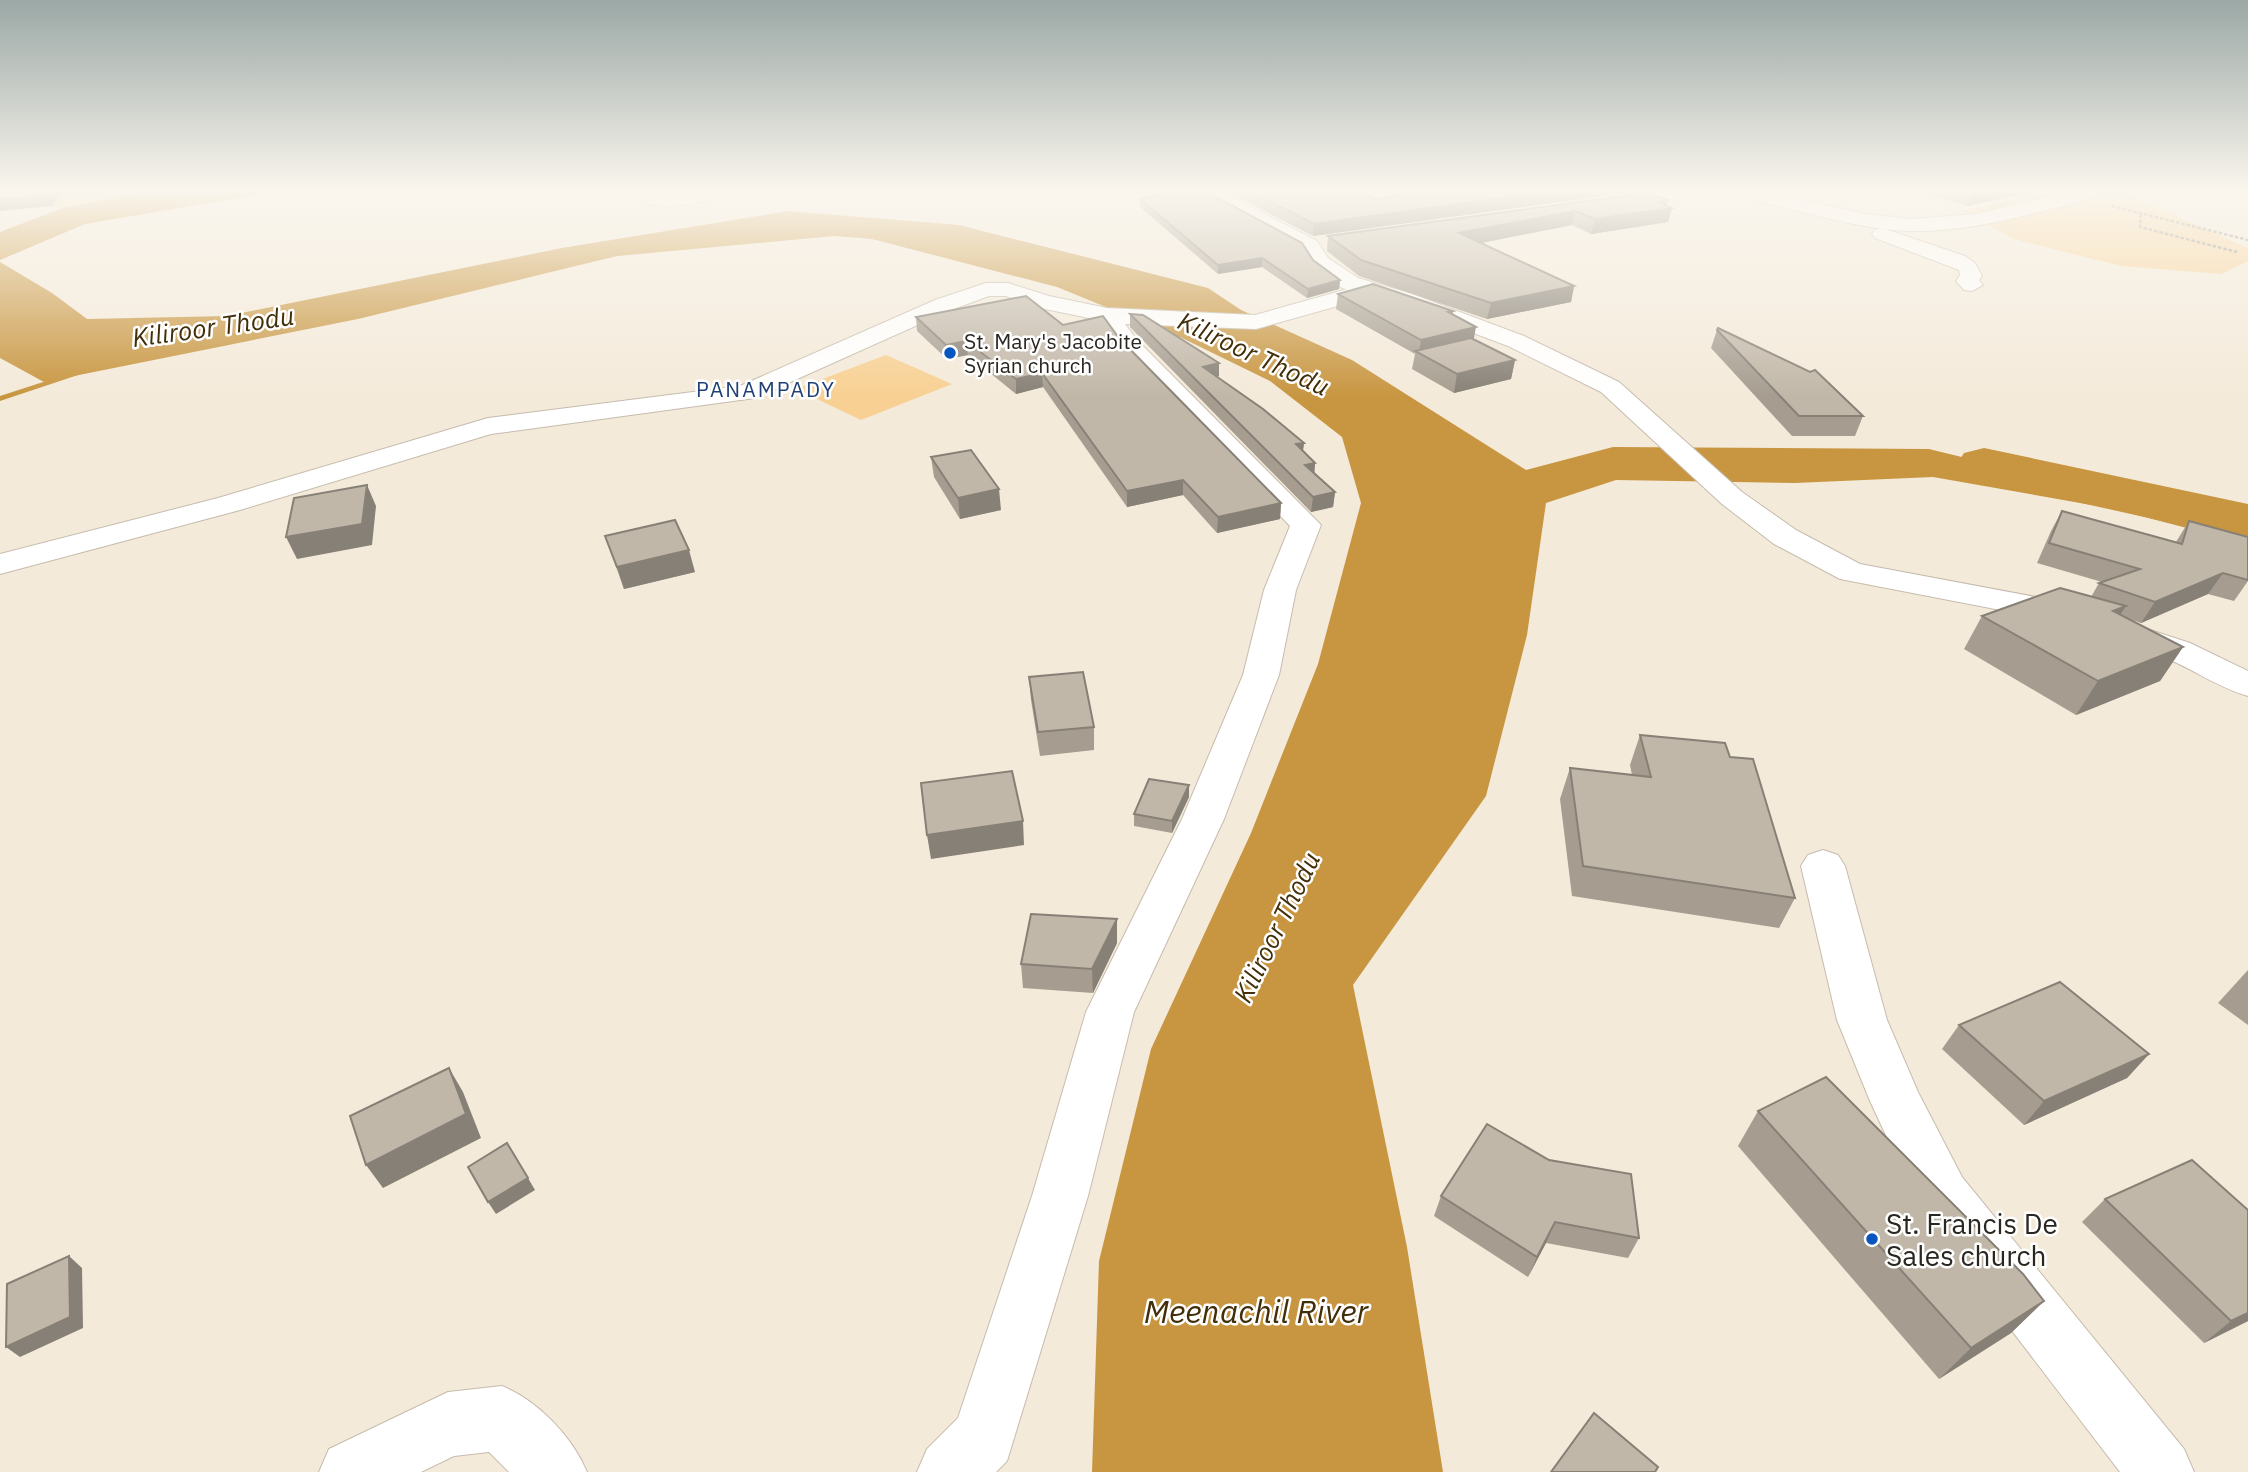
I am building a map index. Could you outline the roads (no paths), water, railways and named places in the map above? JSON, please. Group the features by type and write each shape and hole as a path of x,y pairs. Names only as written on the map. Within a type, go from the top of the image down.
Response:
{"street":[{"path":"1320,260 1350,283 1404,299 1516,341 1610,387 1732,498 1785,537 1851,572 2079,615 2178,650 2248,685"},
{"path":"1957,260 1968,267 1971,276 1967,281 1972,285"},
{"path":"0,564 229,504 488,426 746,393 943,305 986,290 1008,289 1043,302 1114,315 1256,321 1369,290"},
{"path":"967,1455 1017,1340 1110,1012 1203,819 1261,675 1280,590 1306,525 1129,345 1114,315"},
{"path":"1823,866 1862,1020 1896,1101 1942,1195 2161,1472"},
{"path":"352,1472 448,1424 502,1418 554,1472"}],"water":[{"name":"Meenachil River","path":"504,260 602,260 358,319 44,382 0,358 0,262 52,293 87,319 227,316"},
{"name":"Meenachil River","path":"952,260 1096,260 1208,288 1241,310 1352,360 1526,470 1613,447 1929,449 2248,527 2248,544 2114,509 1933,477 1795,483 1616,480 1546,503 1527,635 1486,796 1353,985 1407,1247 1443,1472 1092,1472 1099,1261 1151,1049 1251,833 1318,664 1361,503 1342,437 1270,381 1182,338 1057,287"}],"waterway":[{"path":"0,399 80,373"},
{"path":"1984,465 2248,522"}],"place":[{"name":"St. Mary's Jacobite Syrian church","path":"950,353"},
{"name":"St. Francis De Sales church","path":"1872,1239"}],"district":[{"name":"PANAMPADY","path":"766,389"}],"water label":[{"name":"Kiliroor Thodu","path":"213,326"},
{"name":"Kiliroor Thodu","path":"1254,353"},
{"name":"Kiliroor Thodu","path":"1276,927"}]}
